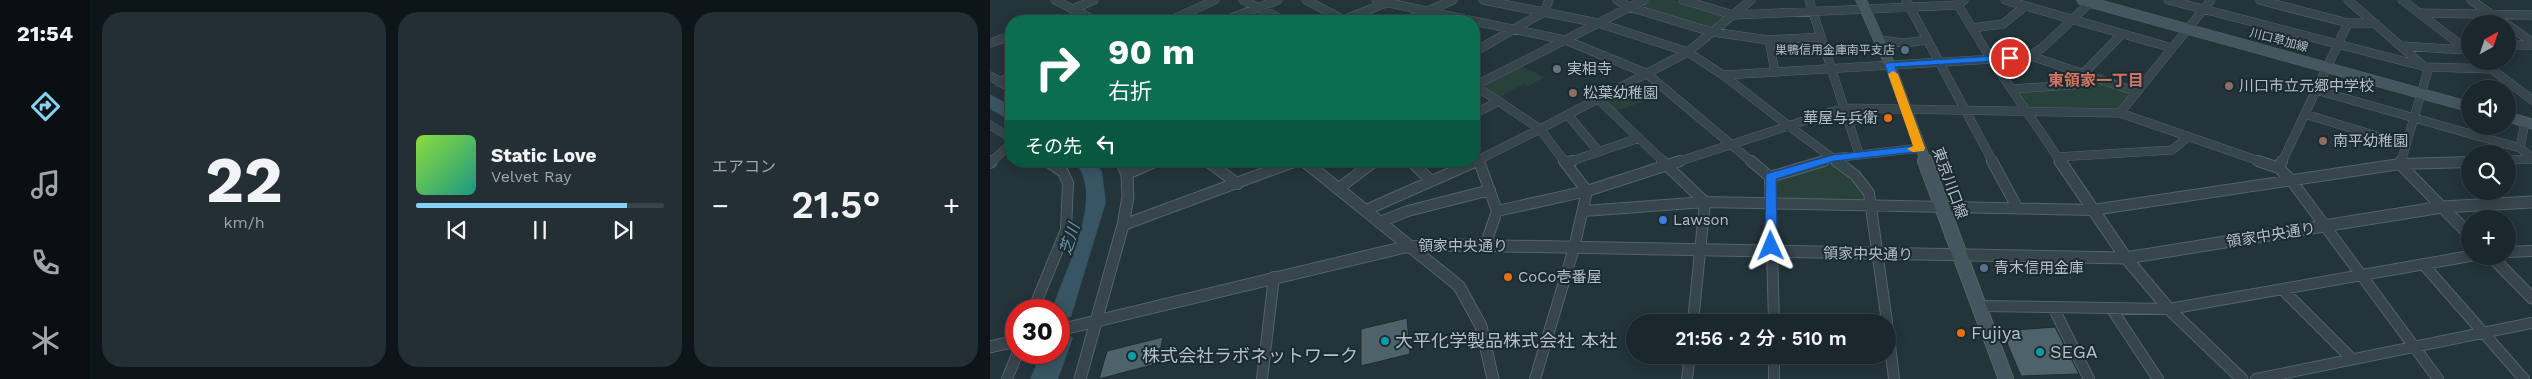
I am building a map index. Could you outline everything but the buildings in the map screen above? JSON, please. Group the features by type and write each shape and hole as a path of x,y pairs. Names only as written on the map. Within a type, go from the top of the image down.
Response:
{"main road":[{"name":"川口草加線","path":"2088,1 2461,105"},
{"name":"東京川口線","path":"1863,4 1890,65 2006,379"},
{"path":"2516,119 2528,123"}],"street":[{"path":"1055,0 1083,14"},
{"path":"1073,9 1094,0"},
{"path":"1185,15 1214,0"},
{"path":"1243,0 1274,15"},
{"path":"1238,15 1278,0"},
{"path":"1306,0 1333,15"},
{"path":"1376,0 1385,4 1442,15"},
{"path":"1355,15 1393,0"},
{"path":"1419,15 1453,0"},
{"path":"1483,0 1506,2 1598,23 1688,52 1724,75 1833,158 1863,183 1869,193 1886,314"},
{"path":"1480,49 1544,12 1549,0"},
{"path":"1617,0 1629,7 1712,32 1769,40 1821,37"},
{"path":"1480,82 1644,0"},
{"path":"1683,0 1733,15 1813,11 1863,4 1961,2 1972,28 1991,59 2126,258 2169,309 2242,379"},
{"path":"1480,157 1540,130 1688,52 1751,0"},
{"path":"1809,0 1858,154"},
{"path":"2004,0 2172,48"},
{"path":"2168,0 2426,67 2461,69"},
{"path":"2120,113 2211,0"},
{"path":"2259,0 2281,3 2348,22 2375,23"},
{"path":"2348,0 2428,70 2400,164"},
{"path":"2402,0 2461,45"},
{"path":"2471,0 2492,15"},
{"path":"2031,56 2072,20 2088,1"},
{"path":"1908,3 2018,209"},
{"path":"1972,28 2003,24 2025,6"},
{"path":"2419,13 2492,15"},
{"path":"2516,15 2532,15"},
{"path":"2279,168 2348,22"},
{"path":"1480,23 1565,40 1646,73 1770,177 1774,314"},
{"path":"2516,32 2532,44"},
{"path":"2012,89 2072,85 2122,34"},
{"path":"990,43 1005,38"},
{"path":"1769,40 1775,72"},
{"path":"1879,40 1904,43 1928,40"},
{"path":"2516,45 2532,44"},
{"path":"2402,46 2461,49"},
{"path":"1724,75 2031,56 2137,92"},
{"path":"2492,70 2532,100"},
{"path":"990,76 1005,85"},
{"path":"999,82 1005,80"},
{"path":"1480,89 1540,130 1587,191 1584,211 1574,248 1534,379"},
{"path":"2316,90 2520,148 2532,159"},
{"path":"1598,99 1705,202"},
{"path":"1480,111 1498,101"},
{"path":"1497,211 1587,191 1844,108 2120,113 2279,168 2291,180 2438,379"},
{"path":"2305,114 2406,145"},
{"path":"1568,115 1599,152"},
{"path":"2520,148 2528,123"},
{"path":"990,125 1005,134"},
{"path":"2057,156 2172,150 2188,136"},
{"path":"1566,163 1638,138"},
{"path":"1770,177 1833,158 1920,148"},
{"path":"990,163 1005,149"},
{"path":"2516,160 2532,159"},
{"path":"1584,211 1705,202 2093,210 2400,164 2461,162"},
{"path":"2400,164 2461,226"},
{"path":"1480,165 1497,211 1485,246"},
{"path":"1038,299 1066,230 1068,183 1063,172 1056,167"},
{"path":"1080,379 1093,321 1123,225 1128,198 1126,174 1123,167"},
{"path":"1126,174 1143,167"},
{"path":"1214,167 1238,184"},
{"path":"1123,225 1281,167"},
{"path":"1311,167 1452,280 1466,297 1481,326 1493,379"},
{"path":"1338,189 1367,167"},
{"path":"1417,167 1431,182"},
{"path":"1366,210 1431,182 1460,167"},
{"path":"1380,222 1408,211 1490,190"},
{"path":"1694,314 1705,202"},
{"name":"領家中央通り","path":"1070,327 1274,277 1412,246 2126,258 2442,207 2532,202"},
{"path":"2516,252 2532,251"},
{"path":"1980,306 2169,309 2461,258"},
{"path":"2423,264 2524,379"},
{"path":"2500,265 2532,298"},
{"path":"1262,379 1274,277"},
{"path":"2282,289 2351,358"},
{"path":"2054,308 2089,379"},
{"path":"2111,308 2158,379"},
{"path":"2256,379 2413,345 2532,323"},
{"path":"990,347 1005,344"},
{"path":"1008,379 1014,364"},
{"path":"1688,379 1689,364"},
{"path":"1774,364 1774,379"},
{"path":"1892,364 1894,379"}],"green space":[{"path":"1650,0 1674,0 1727,16 1712,29 1636,7"},
{"path":"1521,66 1545,77 1528,86 1524,84 1500,97 1484,85"},
{"path":"2087,78 2130,94 2118,110 2035,109 2029,106 2020,93 2077,86"},
{"path":"1643,86 1657,94 1647,98 1648,100 1616,111 1604,101 1624,89 1628,91"},
{"path":"1822,162 1837,167 1850,175 1860,187 1867,200 1774,199 1774,180"}],"water":[{"path":"990,94 1005,103 1005,118 990,109"},
{"path":"1077,167 1099,167 1102,172 1106,202 1070,317 1070,299 1055,299 1080,234 1085,213 1086,193 1083,175"},
{"path":"1036,364 1063,364 1058,379 1030,379"}],"slow traffic":[{"path":"1893,74 1920,148 1913,149"}],"place":[{"name":"巣鴨信用金庫南平支店","path":"1905,50"},
{"name":"実相寺","path":"1557,69"},
{"name":"川口市立元郷中学校","path":"2229,86"},
{"name":"松葉幼稚園","path":"1573,93"},
{"name":"華屋与兵衛","path":"1888,118"},
{"name":"南平幼稚園","path":"2323,141"},
{"name":"Lawson","path":"1663,220"},
{"name":"青木信用金庫","path":"1984,268"},
{"name":"CoCo壱番屋","path":"1508,277"},
{"name":"Fujiya","path":"1961,333"},
{"name":"大平化学製品株式会社 本社","path":"1385,341"},
{"name":"SEGA","path":"2040,352"},
{"name":"株式会社ラボネットワーク","path":"1132,356"}],"district":[{"name":"東領家一丁目","path":"2096,80"}],"route":[{"path":"1771,246 1770,177 1826,159 1920,148 1890,65 2010,58"}],"water label":[{"name":"芝川","path":"1069,239"}]}
